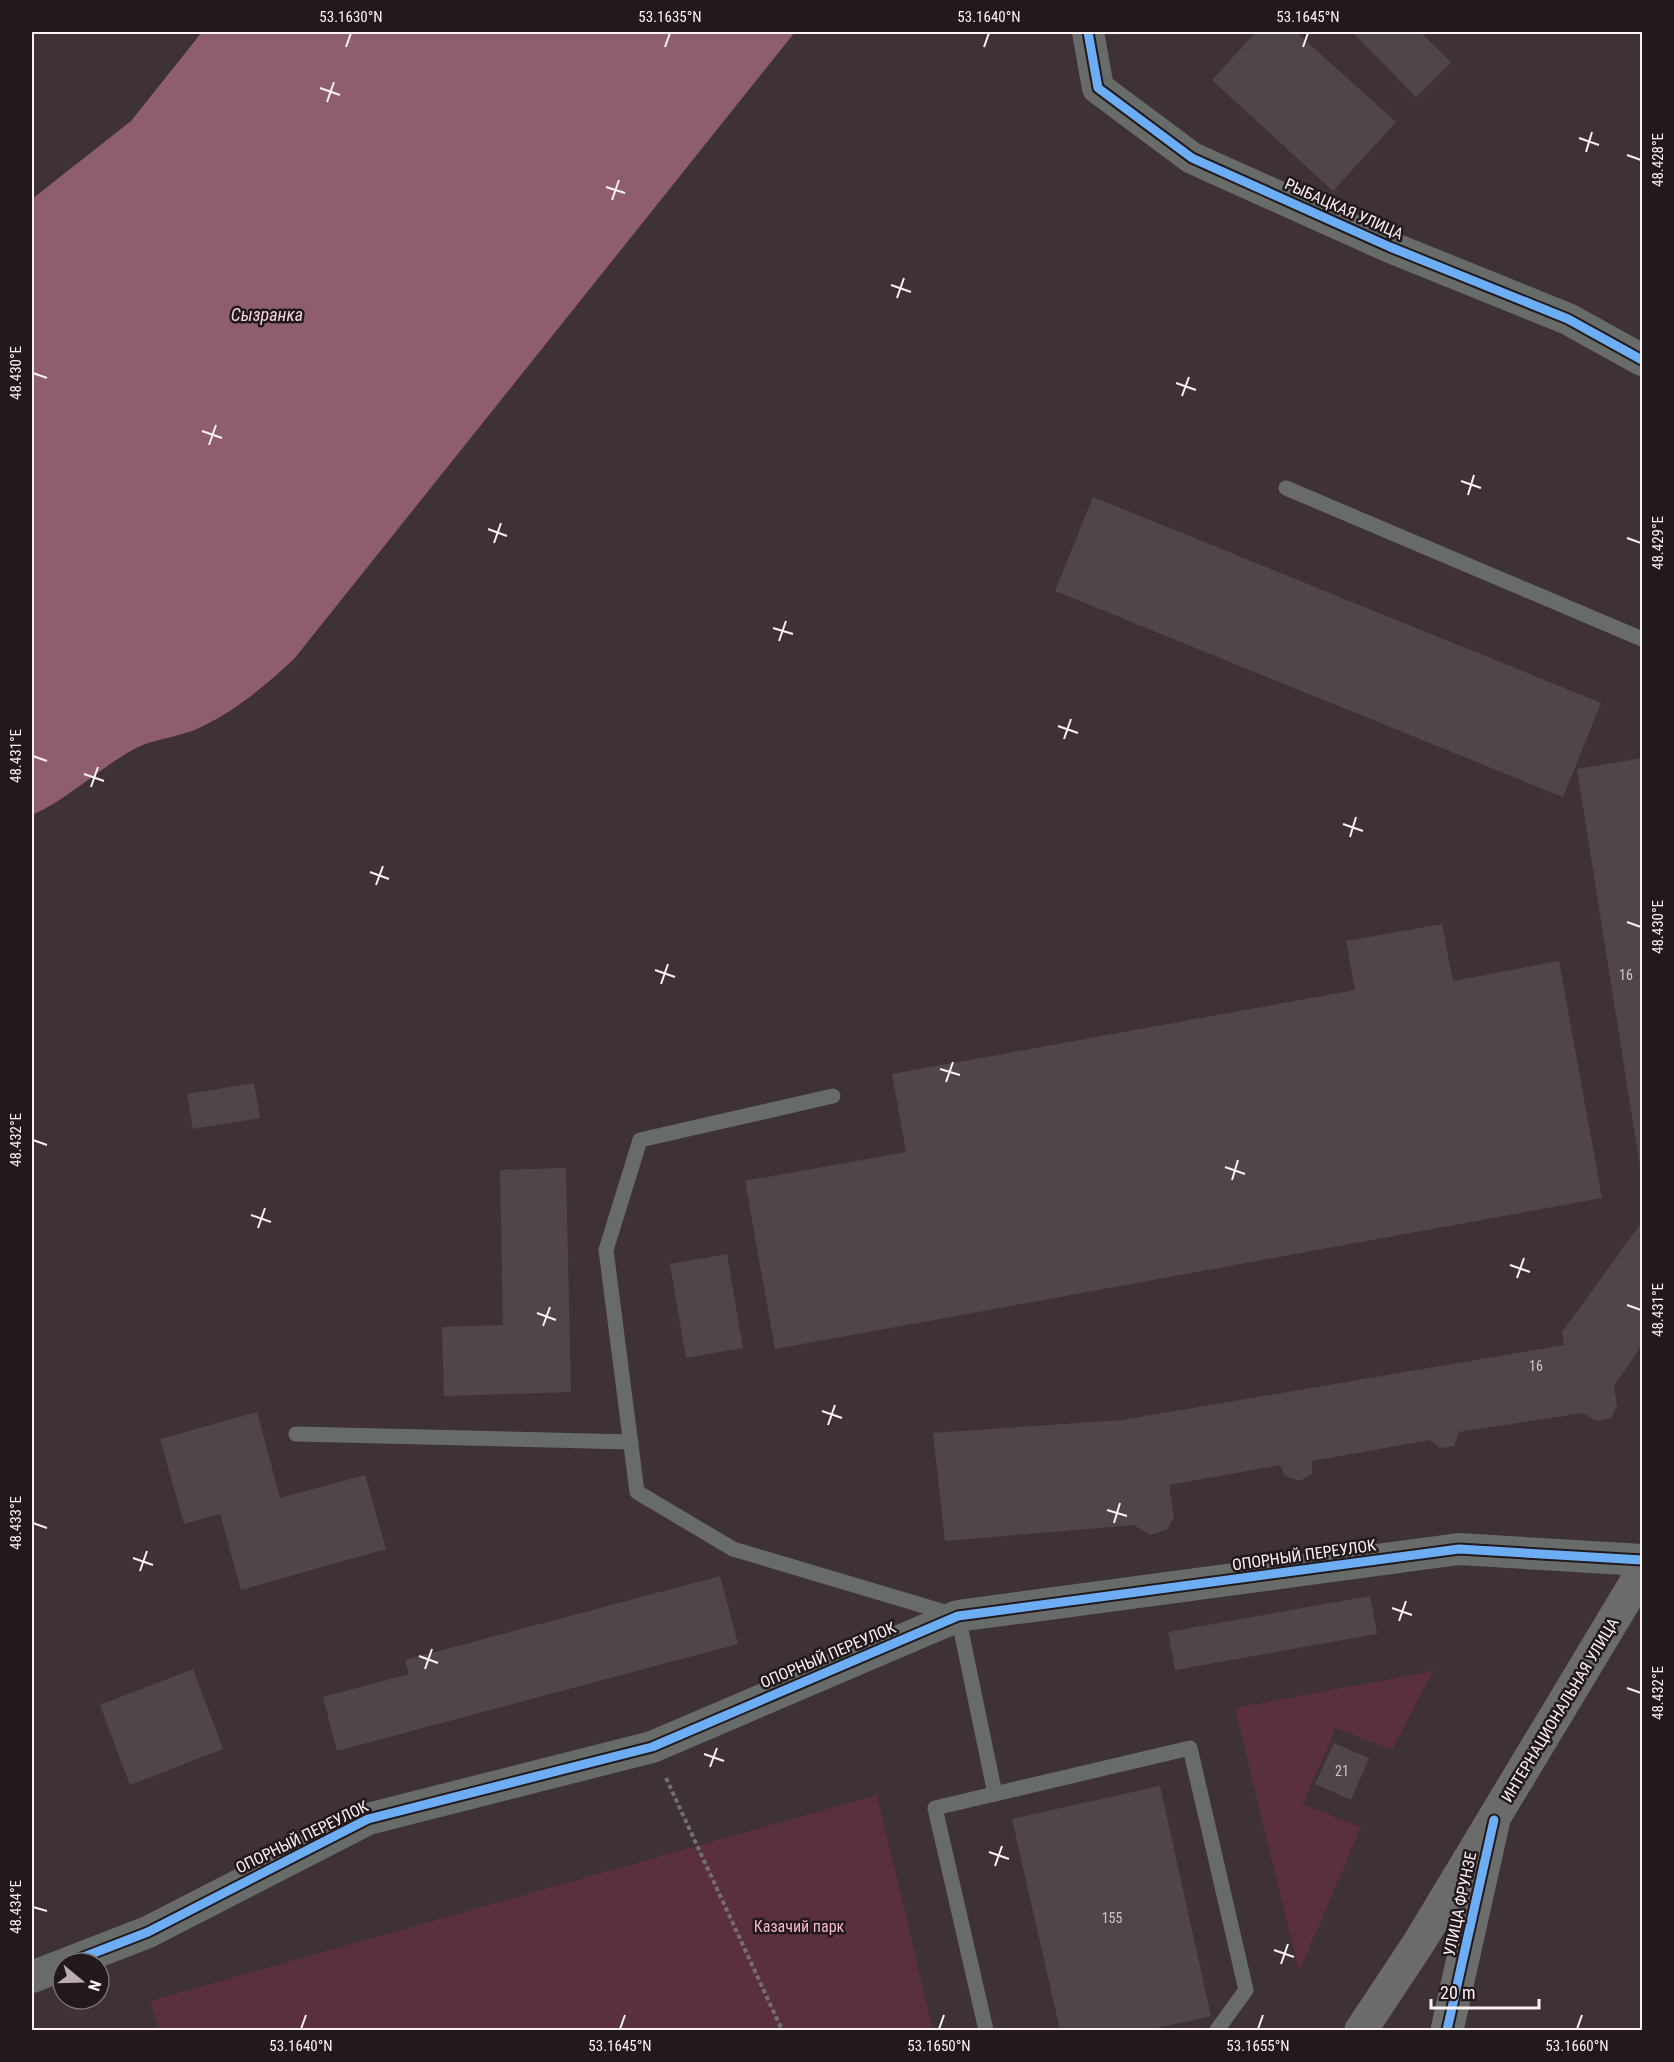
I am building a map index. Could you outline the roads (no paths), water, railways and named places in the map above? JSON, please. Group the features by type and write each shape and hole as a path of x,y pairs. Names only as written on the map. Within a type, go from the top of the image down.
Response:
{"main road":[{"name":"ИНТЕРНАЦИОНАЛЬНАЯ УЛИЦА","path":"1361,2031 1420,1941 1642,1572"}],"street":[{"name":"РЫБАЦКАЯ УЛИЦА","path":"1088,32 1098,88 1192,158 1390,247 1568,319 1642,360"},
{"name":"ОПОРНЫЙ ПЕРЕУЛОК","path":"99,1951 148,1932 368,1819 652,1747 958,1616 1459,1550 1642,1560"},
{"name":"УЛИЦА ФРУНЗЕ","path":"1447,2031 1494,1820"},
{"path":"32,1977 51,1970"}],"lane":[{"path":"1286,488 1642,639"},
{"path":"833,1096 640,1140 606,1250 638,1492 733,1549 958,1616 995,1794"},
{"path":"296,1434 631,1442"},
{"path":"986,2031 935,1808 1190,1748 1246,1990 1217,2031"}],"water":[{"name":"Сызранка","path":"202,32 795,32 294,659 260,689 210,723 136,748 59,800 32,815 32,199 131,121"}],"park label":[{"name":"Казачий парк","path":"799,1926"}]}
